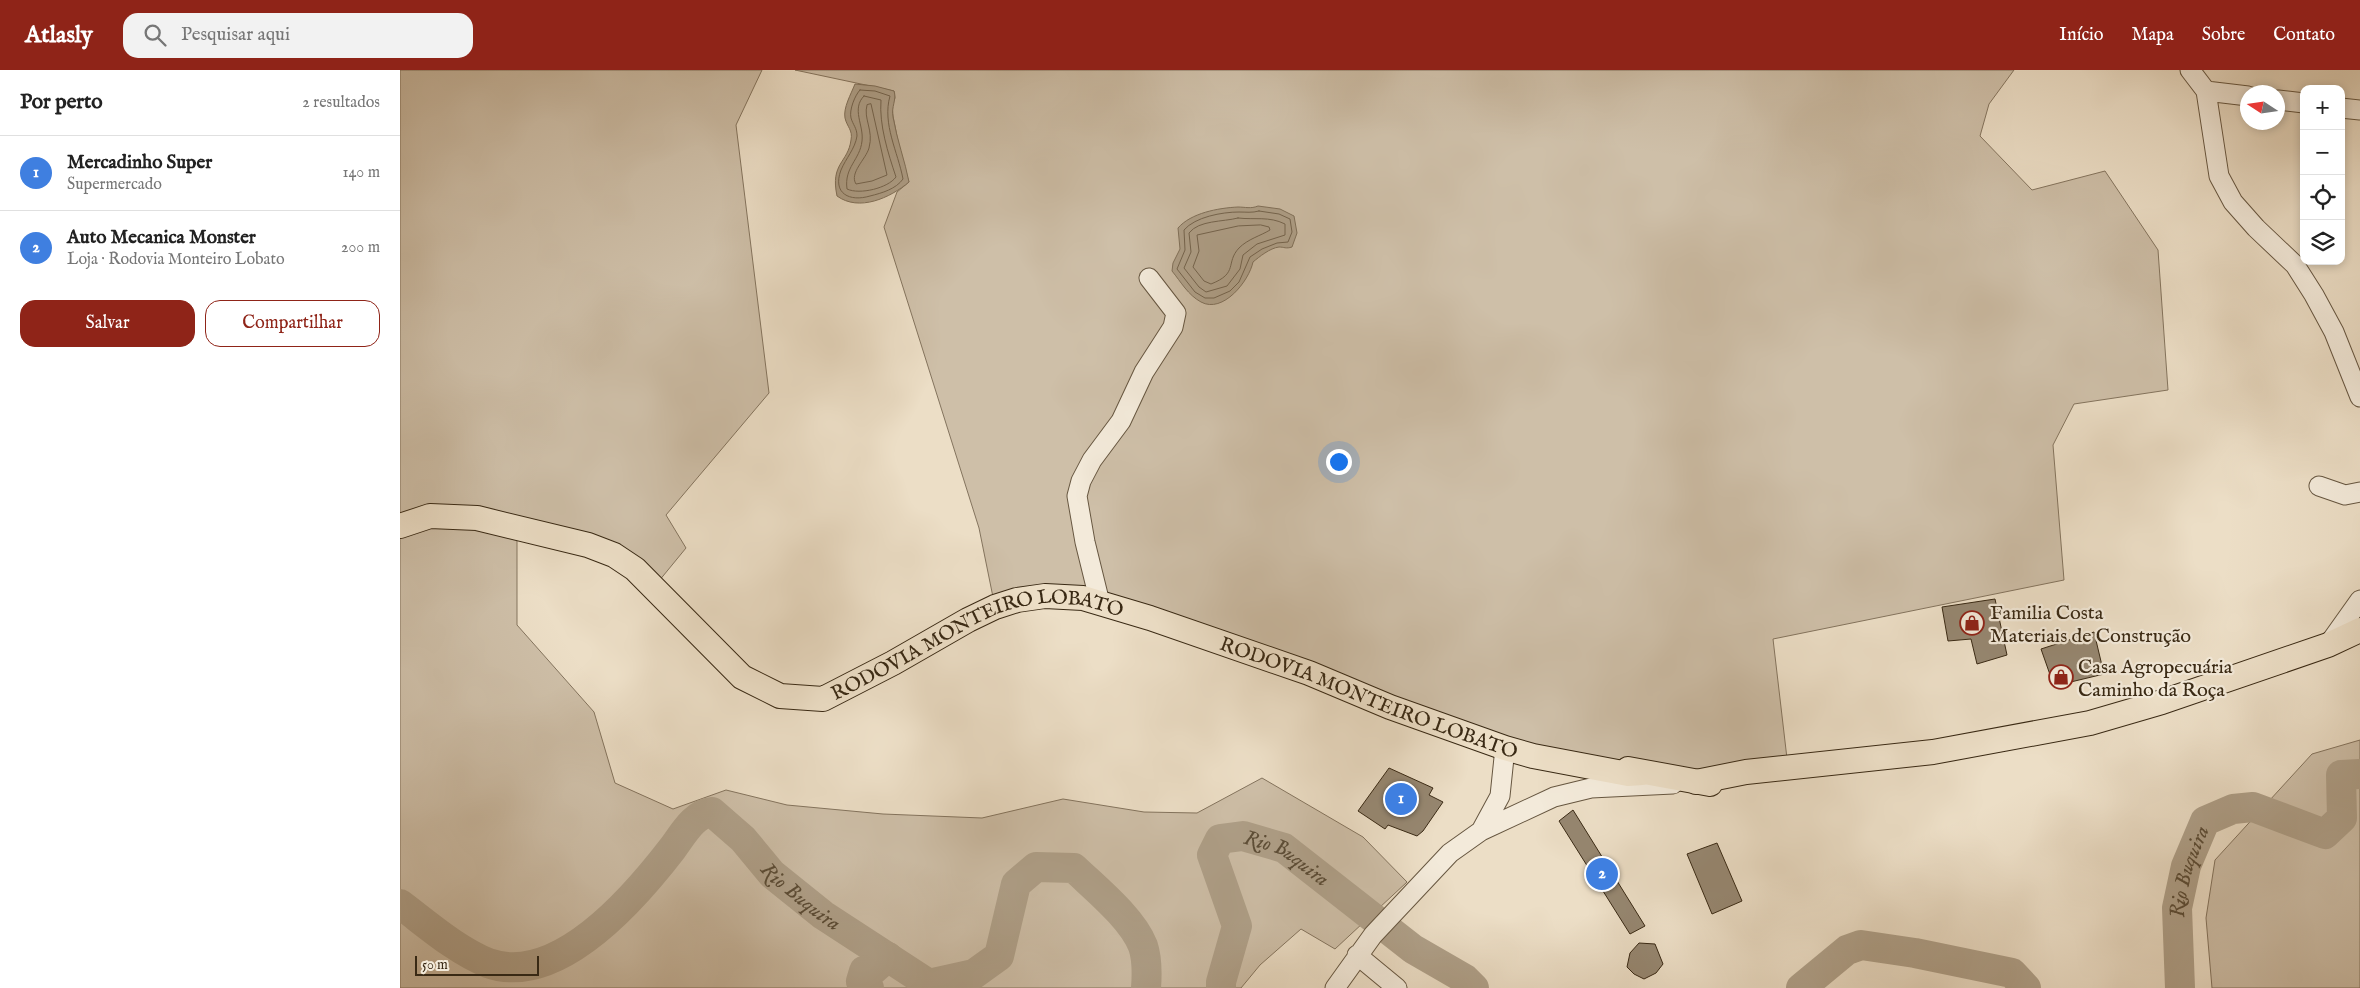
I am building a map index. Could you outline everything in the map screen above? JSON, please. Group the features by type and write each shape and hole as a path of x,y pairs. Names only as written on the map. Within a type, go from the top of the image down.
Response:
{"main road":[{"name":"RODOVIA MONTEIRO LOBATO","path":"400,526 430,516 477,518 588,545 614,555 626,561 641,575 742,677 780,696 800,699 823,699 995,607 1017,600 1046,596 1083,598 1309,673 1390,706 1505,748 1562,762 1628,774 1642,773 1696,782 1746,772 1933,752 2090,723 2162,702 2328,645 2360,630"}],"street":[{"path":"2190,70 2206,91 2219,176 2233,202 2256,228 2294,265 2314,295 2334,332 2360,396"},
{"path":"2206,91 2240,95"},
{"path":"2285,101 2300,103"},
{"path":"2345,108 2360,110"},
{"path":"1100,603 1085,542 1077,496 1080,481 1092,460 1121,422 1144,372 1173,327 1176,313 1149,278"},
{"path":"2319,486 2345,495 2360,492"},
{"path":"2328,645 2360,600"},
{"path":"1481,832 1500,796 1505,748"},
{"path":"1335,988 1373,935 1416,892 1450,853 1481,832 1554,797 1591,788 1696,782"},
{"path":"1357,955 1397,988"}],"shaded area":[{"path":"400,70 762,70 736,125 769,393 666,515 686,548 654,587 635,569 517,527 517,625 594,712 615,783 673,809 726,790 787,805 883,814 982,818 1063,799 1144,812 1197,813 1262,778 1363,837 1407,882 1335,949 1301,929 1260,965 1241,988 400,988"},
{"path":"795,70 2014,70 1989,104 1980,136 2032,190 2105,171 2158,250 2168,390 2074,404 2053,445 2064,580 1773,639 1788,767 1696,782 1562,762 1083,598 995,607 979,528 884,227 897,192 909,182 901,157 893,116 894,91"},
{"path":"2360,740 2360,988 2212,988 2206,918 2215,860 2312,754"}],"water":[{"path":"855,84 875,86 894,91 893,117 909,182 884,198 864,203 846,201 837,196 835,185 840,164 847,154 851,140 845,110"},
{"path":"1258,206 1280,209 1294,216 1297,233 1292,247 1272,249 1255,260 1241,286 1226,300 1209,305 1196,299 1172,271 1173,263 1180,249 1178,228 1183,223 1205,212"}],"building":[{"name":"Familia Costa Materiais de Construção","path":"1995,599 2007,655 1977,664 1971,639 1948,641 1942,607"},
{"path":"2094,632 2104,674 2054,686 2041,649"},
{"path":"1389,768 1433,788 1429,795 1443,802 1423,831 1417,836 1388,825 1385,829 1358,811"},
{"path":"1573,810 1645,926 1630,934 1559,821"},
{"path":"1717,843 1742,901 1712,914 1687,854"},
{"path":"1639,943 1655,944 1663,964 1656,973 1644,979 1634,974 1627,967 1630,953"}],"waterway":[{"name":"Rio Buquira","path":"2180,988 2177,908 2186,866 2205,821 2233,809 2253,807 2325,834 2342,818 2341,775 2360,774"},
{"name":"Rio Buquira","path":"400,904 453,944 488,963 514,967 541,962 567,951 616,913 656,869 689,826 700,816 712,812 743,839 772,874 823,915 929,984 974,974 999,956 1016,884 1036,867 1074,868 1113,904 1138,935 1145,956 1146,988"},
{"name":"Rio Buquira","path":"1221,988 1237,926 1212,855 1220,839 1243,836 1284,848 1413,949 1465,979 1474,988"},
{"name":"Rio Buquira","path":"1801,988 1847,950 1861,945 1915,953 2012,973 2026,988"},
{"path":"869,988 861,981 864,971 873,970 888,957"}],"place":[{"name":"Familia Costa Materiais de Construção","path":"1972,623"},
{"name":"Casa Agropecuária Caminho da Roça","path":"2061,677"},
{"name":"Mercadinho Super","path":"1401,799"},
{"name":"Auto Mecanica Monster","path":"1602,874"}]}
